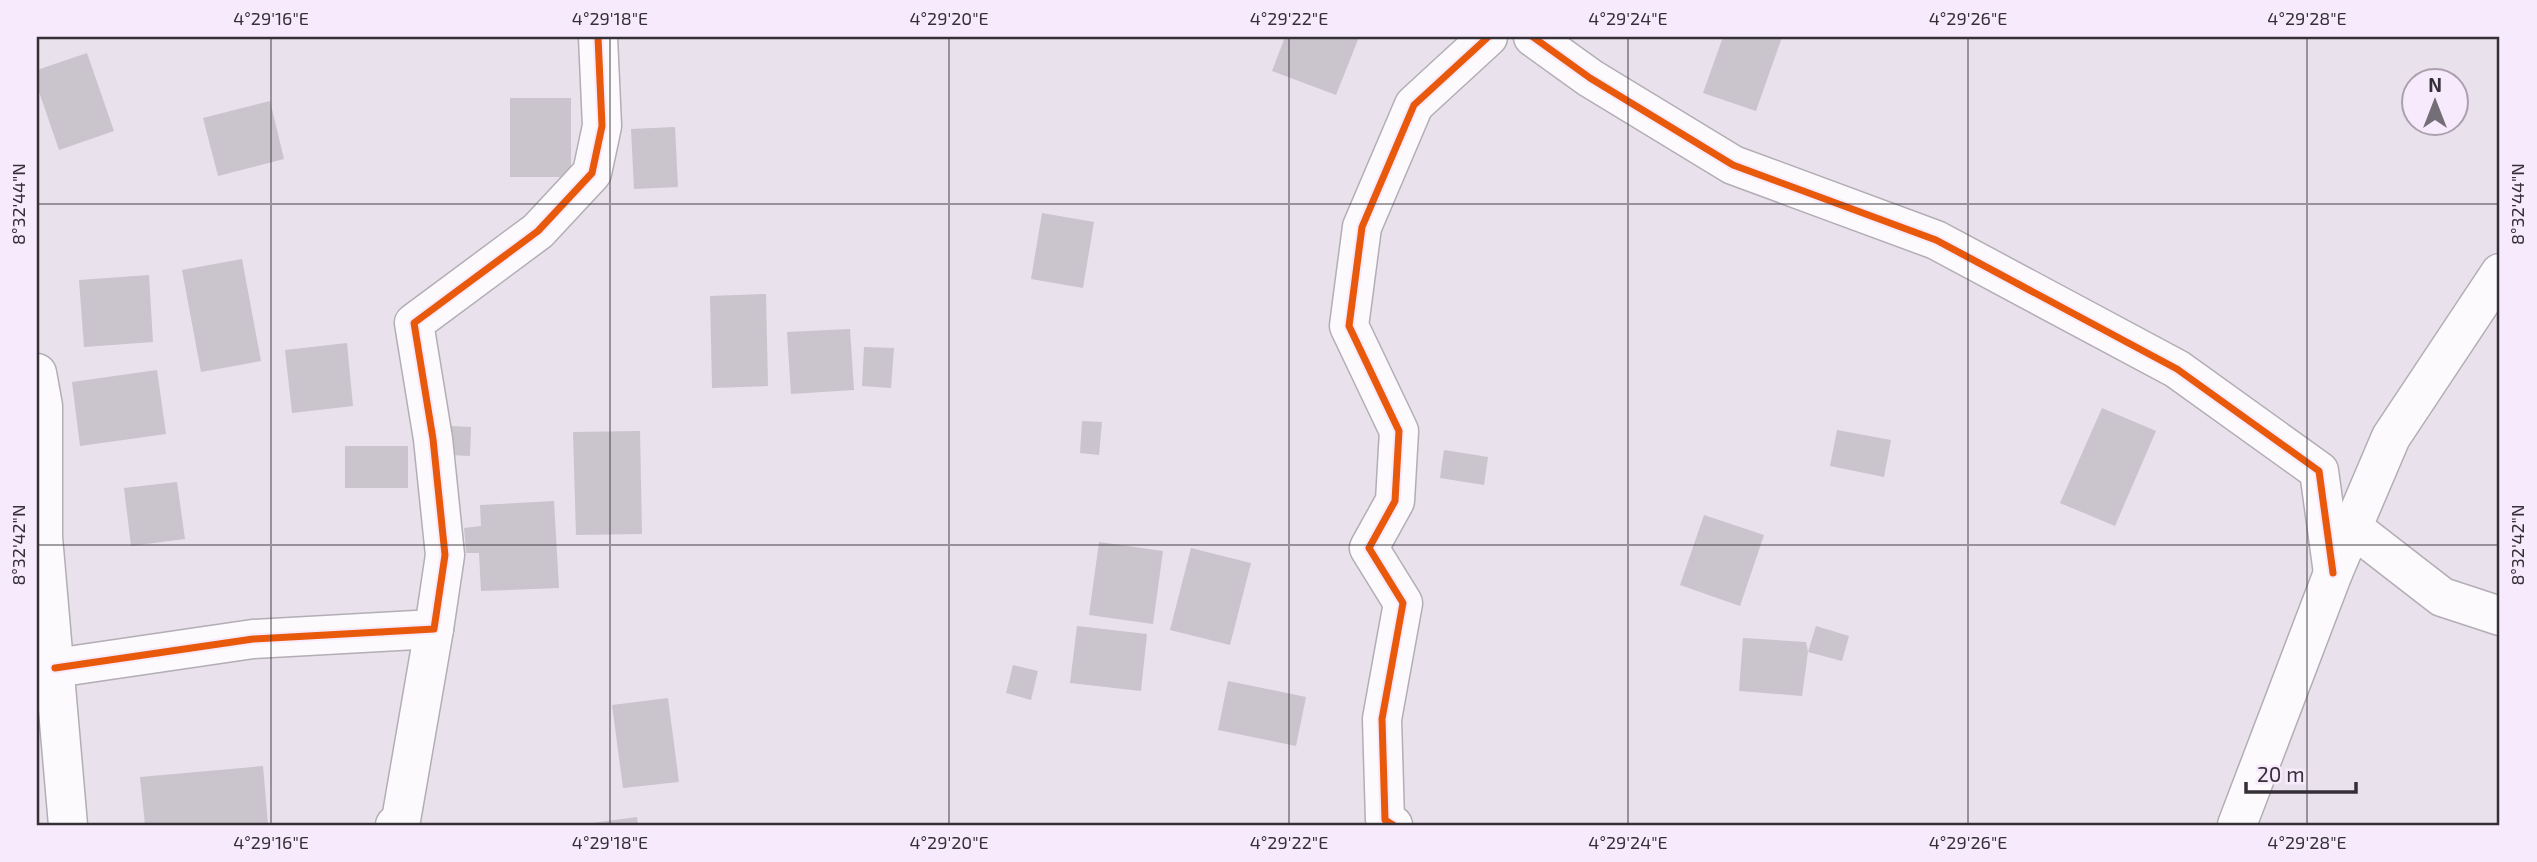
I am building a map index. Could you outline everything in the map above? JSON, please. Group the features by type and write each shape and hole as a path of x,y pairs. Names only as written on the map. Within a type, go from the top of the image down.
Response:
{"street":[{"path":"395,825 401,820 435,629 445,555 433,439 414,323 538,230 592,173 602,126 598,37"},
{"path":"1393,825 1385,820 1382,719 1404,603 1369,548 1395,500 1399,431 1349,326 1363,228 1414,105 1489,37"},
{"path":"1533,37 1590,78 1733,165 1936,240 2177,369 2319,471 2333,573"},
{"path":"2236,825 2333,573 2391,437 2500,273"},
{"path":"37,373 43,406 43,537 68,825"},
{"path":"2353,528 2442,597 2500,616"},
{"path":"54,668 253,639 435,629"}],"building":[{"path":"1285,37 1359,37 1336,95 1272,71"},
{"path":"1723,37 1782,37 1756,111 1703,93"},
{"path":"87,53 114,131 59,150 37,86 37,70"},
{"path":"510,98 571,98 571,177 510,177"},
{"path":"270,101 284,159 218,176 203,118"},
{"path":"675,127 678,187 634,189 631,129"},
{"path":"1042,213 1094,222 1083,288 1031,279"},
{"path":"242,259 261,361 201,372 182,270"},
{"path":"149,275 153,342 84,347 79,280"},
{"path":"766,294 768,386 712,388 710,296"},
{"path":"850,329 854,390 791,394 787,332"},
{"path":"347,343 353,406 292,413 285,350"},
{"path":"864,347 894,348 891,388 862,386"},
{"path":"157,370 166,434 80,446 72,382"},
{"path":"2102,408 2156,431 2115,526 2060,503"},
{"path":"1082,421 1102,422 1099,455 1080,453"},
{"path":"451,426 471,427 470,456 450,455"},
{"path":"1837,430 1891,440 1884,477 1830,466"},
{"path":"640,431 642,534 576,535 573,432"},
{"path":"345,446 408,446 408,488 345,488"},
{"path":"1444,450 1488,457 1484,485 1440,478"},
{"path":"177,482 185,539 131,546 124,488"},
{"path":"554,501 559,588 481,591 479,553 466,553 464,528 481,526 480,505"},
{"path":"1704,515 1764,535 1740,606 1680,585"},
{"path":"1099,542 1163,551 1153,624 1089,615"},
{"path":"1191,548 1251,563 1230,645 1170,630"},
{"path":"1077,626 1147,634 1141,691 1070,683"},
{"path":"1816,626 1849,636 1842,661 1808,652"},
{"path":"1743,638 1806,642 1808,652 1802,696 1739,691"},
{"path":"1013,665 1038,671 1031,700 1006,693"},
{"path":"1228,681 1306,697 1296,746 1218,730"},
{"path":"668,698 679,782 623,788 612,705"},
{"path":"263,766 268,825 145,825 140,777"},
{"path":"637,817 638,825 584,825 584,824"}],"cycle path":[{"path":"55,668 253,639 434,629 445,555 433,439 414,323 538,231 592,173 602,126 598,37"},
{"path":"1393,825 1385,820 1382,719 1403,603 1369,548 1395,501 1399,431 1349,326 1362,227 1414,105 1488,37"},
{"path":"1533,37 1590,78 1733,165 1936,240 2177,369 2319,471 2333,573"}]}
